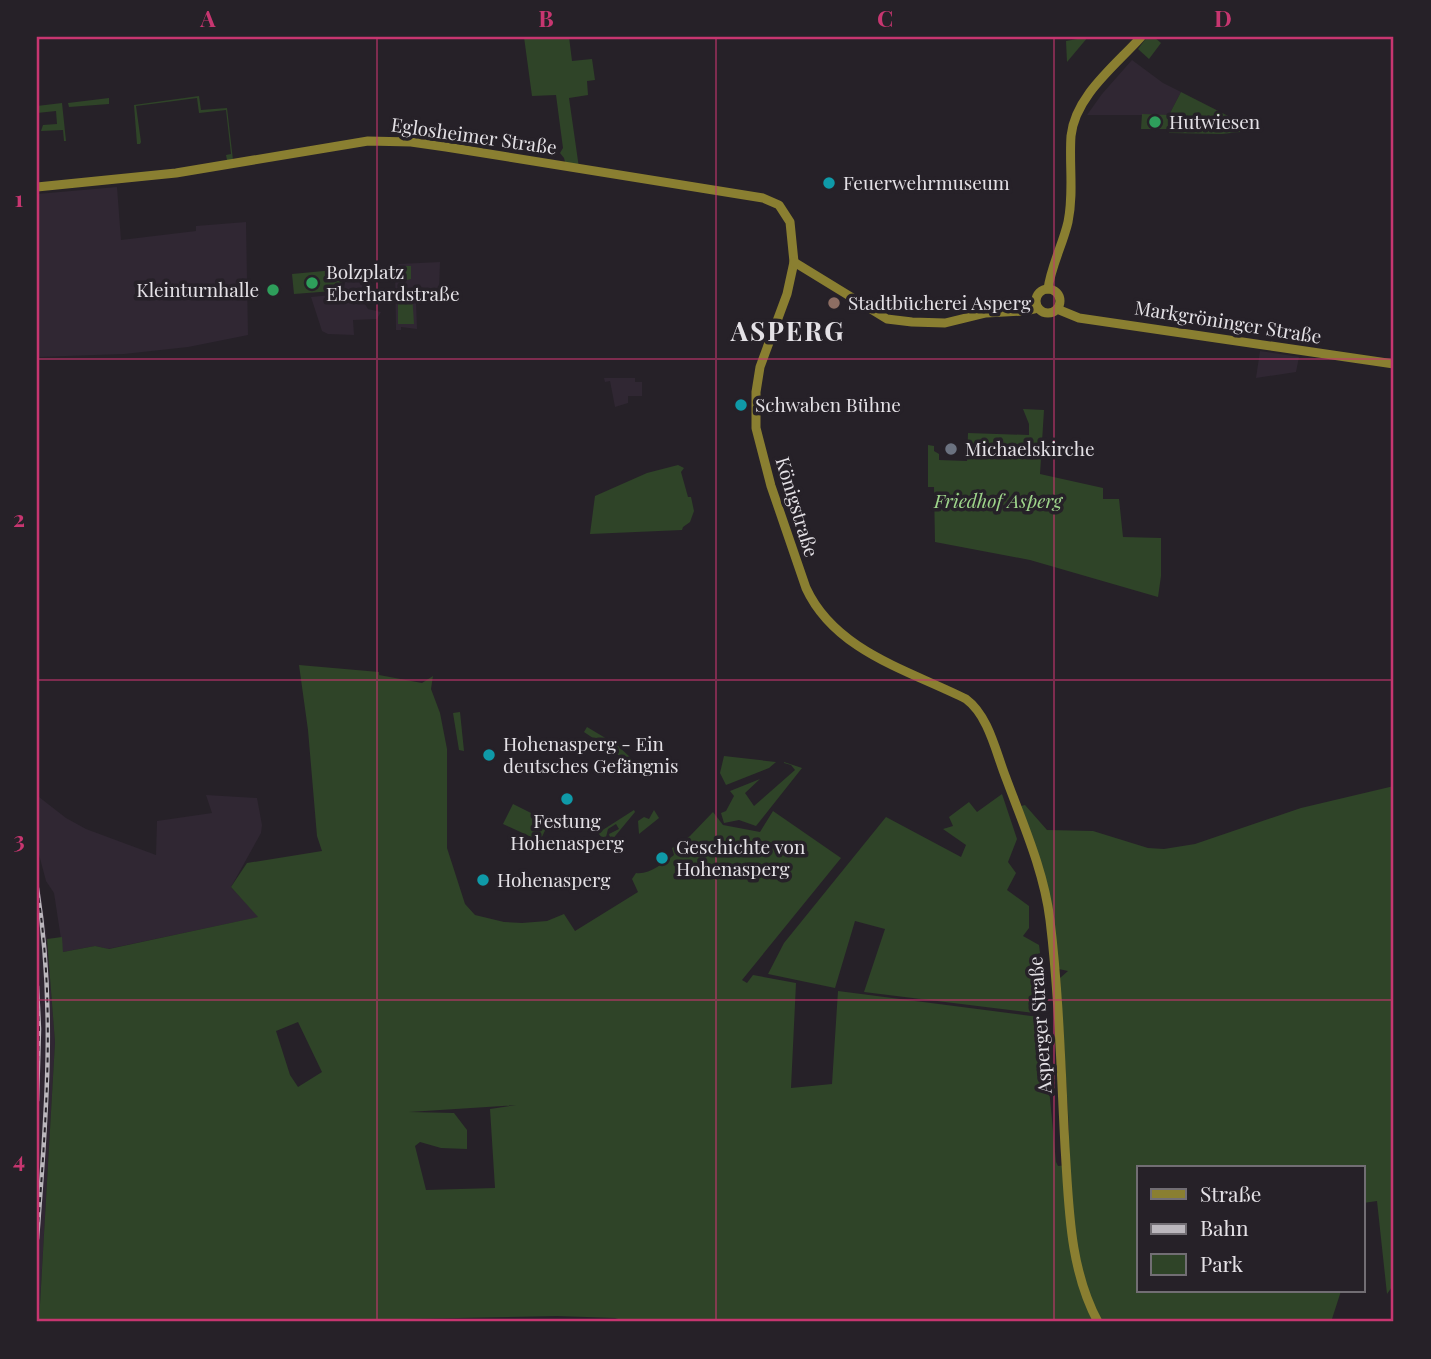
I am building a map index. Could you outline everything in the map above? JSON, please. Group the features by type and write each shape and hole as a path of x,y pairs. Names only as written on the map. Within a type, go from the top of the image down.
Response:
{"main road":[{"path":"1048,289 1068,223 1072,188 1071,138 1077,114 1087,96 1141,37"},
{"name":"Eglosheimer Straße","path":"37,187 176,173 338,145 394,141 763,198 779,205"},
{"name":"Königstraße","path":"779,205 790,222 794,262 788,294 760,367 755,411 756,428 771,486 806,588 814,604 838,633 866,652 966,699 977,709 988,731"},
{"path":"794,262 887,318 897,321 945,323 986,313 1038,308 1047,313 1060,305 1059,296 1052,289 1037,295 1038,308"},
{"name":"Markgröninger Straße","path":"1057,309 1079,318 1394,365"},
{"name":"Asperger Straße","path":"988,731 1024,827 1047,905 1054,968 1069,1215 1083,1287 1098,1322"}],"shaded area":[{"path":"1132,60 1163,83 1181,92 1169,115 1087,115 1102,94"},
{"path":"117,187 121,240 196,231 196,226 246,222 248,335 188,347 124,354 37,357 37,194"},
{"path":"440,262 439,291 415,295 415,298 423,298 416,301 417,329 401,327 401,330 396,330 395,267 399,264"},
{"path":"379,265 388,269 386,276 375,275 364,282 359,296 368,309 381,312 377,319 353,320 354,335 328,334 322,331 311,297 342,294 349,268"},
{"path":"1260,351 1299,357 1296,372 1256,378"},
{"path":"604,378 635,378 635,382 642,382 642,396 628,396 628,403 615,407 610,381 605,382"},
{"path":"206,795 257,798 261,833 231,887 259,917 108,949 95,946 63,952 54,893 46,881 37,847 37,799 39,797 66,818 86,829 156,855 157,821 212,813"},
{"path":"37,867 47,939 55,1042 39,1322 37,1322"}],"green space":[{"path":"524,37 569,37 572,61 592,59 595,80 587,81 588,95 569,98 579,168 566,166 560,153 563,148 556,95 532,96"},
{"path":"1088,37 1067,62 1066,41"},
{"path":"1147,37 1154,37 1161,43 1149,59 1138,49"},
{"name":"Hutwiesen","path":"1181,92 1240,122 1240,132 1169,133 1169,129 1141,129 1142,114 1169,115"},
{"path":"199,96 201,110 227,108 233,160 227,160 226,155 231,154 226,110 199,113 197,98 136,106 141,142 137,144 134,105"},
{"path":"109,98 109,104 69,107 68,103"},
{"path":"62,103 66,141 63,130 41,131 43,125 57,124 56,111 37,113 37,106"},
{"path":"411,266 411,279 397,282 398,269"},
{"name":"Bolzplatz Eberhardstraße","path":"345,269 340,291 334,291 333,285 333,291 294,294 292,274"},
{"path":"412,293 414,324 398,324 398,296"},
{"name":"Friedhof Asperg","path":"1023,409 1044,410 1040,474 1103,488 1103,499 1119,499 1123,537 1161,538 1158,597 1030,560 935,542 934,487 928,487 928,445 934,446 939,460 967,461 968,433 1029,435 1029,424"},
{"path":"678,465 684,468 681,472 694,511 690,522 682,530 590,534 595,496 647,473"},
{"path":"299,665 379,672 379,675 422,683 433,676 431,689 440,713 447,749 447,848 465,904 475,915 522,923 547,921 564,914 575,931 638,892 632,879 636,873 651,870 674,855 672,848 690,836 713,812 723,825 760,832 773,811 841,858 742,980 747,983 753,975 796,983 791,1088 832,1084 838,991 1046,1018 1047,1067 1058,1166 1067,1165 1069,1129 1060,978 1068,971 1054,968 1050,919 1017,807 1025,805 1047,830 1093,831 1148,848 1164,849 1195,844 1301,808 1394,786 1394,1284 1387,1294 1377,1201 1364,1203 1364,1166 1137,1166 1137,1292 1341,1292 1331,1322 619,1322 621,1320 615,1318 557,1316 337,1322 39,1322 55,1042 47,939 62,937 63,952 95,946 109,949 258,917 231,887 247,863 322,851 317,836 308,730","holes":["298,1022 322,1072 298,1087 290,1075 276,1031","516,1105 490,1109 495,1188 426,1190 415,1146 420,1142 441,1148 467,1149 467,1130 454,1113 409,1112"]},
{"path":"460,712 464,751 459,750 453,713"},
{"path":"587,727 617,745 632,759 629,762 584,732"},
{"path":"724,756 776,762 769,768 726,785 720,773"},
{"path":"784,763 802,768 756,826 739,820 724,823 721,813 726,811 734,796 730,791 760,779 745,793 754,806 795,770"},
{"path":"1002,794 1017,839 1008,862 1016,873 1007,890 1029,906 1029,928 1023,936 1039,945 1042,968 1031,977 1042,984 1042,1014 864,992 885,929 855,921 835,988 768,974 784,943 886,817 961,857 966,845 943,829 953,826 949,817 969,802 977,812"},
{"path":"513,804 549,822 540,841 503,824"},
{"path":"634,810 611,841 609,834 619,829 616,824 608,829 605,841 598,833"},
{"path":"654,810 659,818 639,834 638,821 644,817 649,819"}],"railway":[{"path":"37,888 43,932 48,1020 46,1107 37,1239"},
{"path":"37,986 37,1101"}],"place":[{"name":"Hutwiesen","path":"1155,122"},
{"name":"Feuerwehrmuseum","path":"829,183"},
{"name":"Bolzplatz Eberhardstraße","path":"312,283"},
{"name":"Kleinturnhalle","path":"273,290"},
{"name":"Stadtbücherei Asperg","path":"834,303"},
{"name":"Schwaben Bühne","path":"741,405"},
{"name":"Michaelskirche","path":"951,449"},
{"name":"Hohenasperg - Ein deutsches Gefängnis","path":"489,755"},
{"name":"Festung Hohenasperg","path":"567,799"},
{"name":"Geschichte von Hohenasperg","path":"662,858"},
{"name":"Hohenasperg","path":"483,880"}],"district":[{"name":"ASPERG","path":"788,332"}]}
